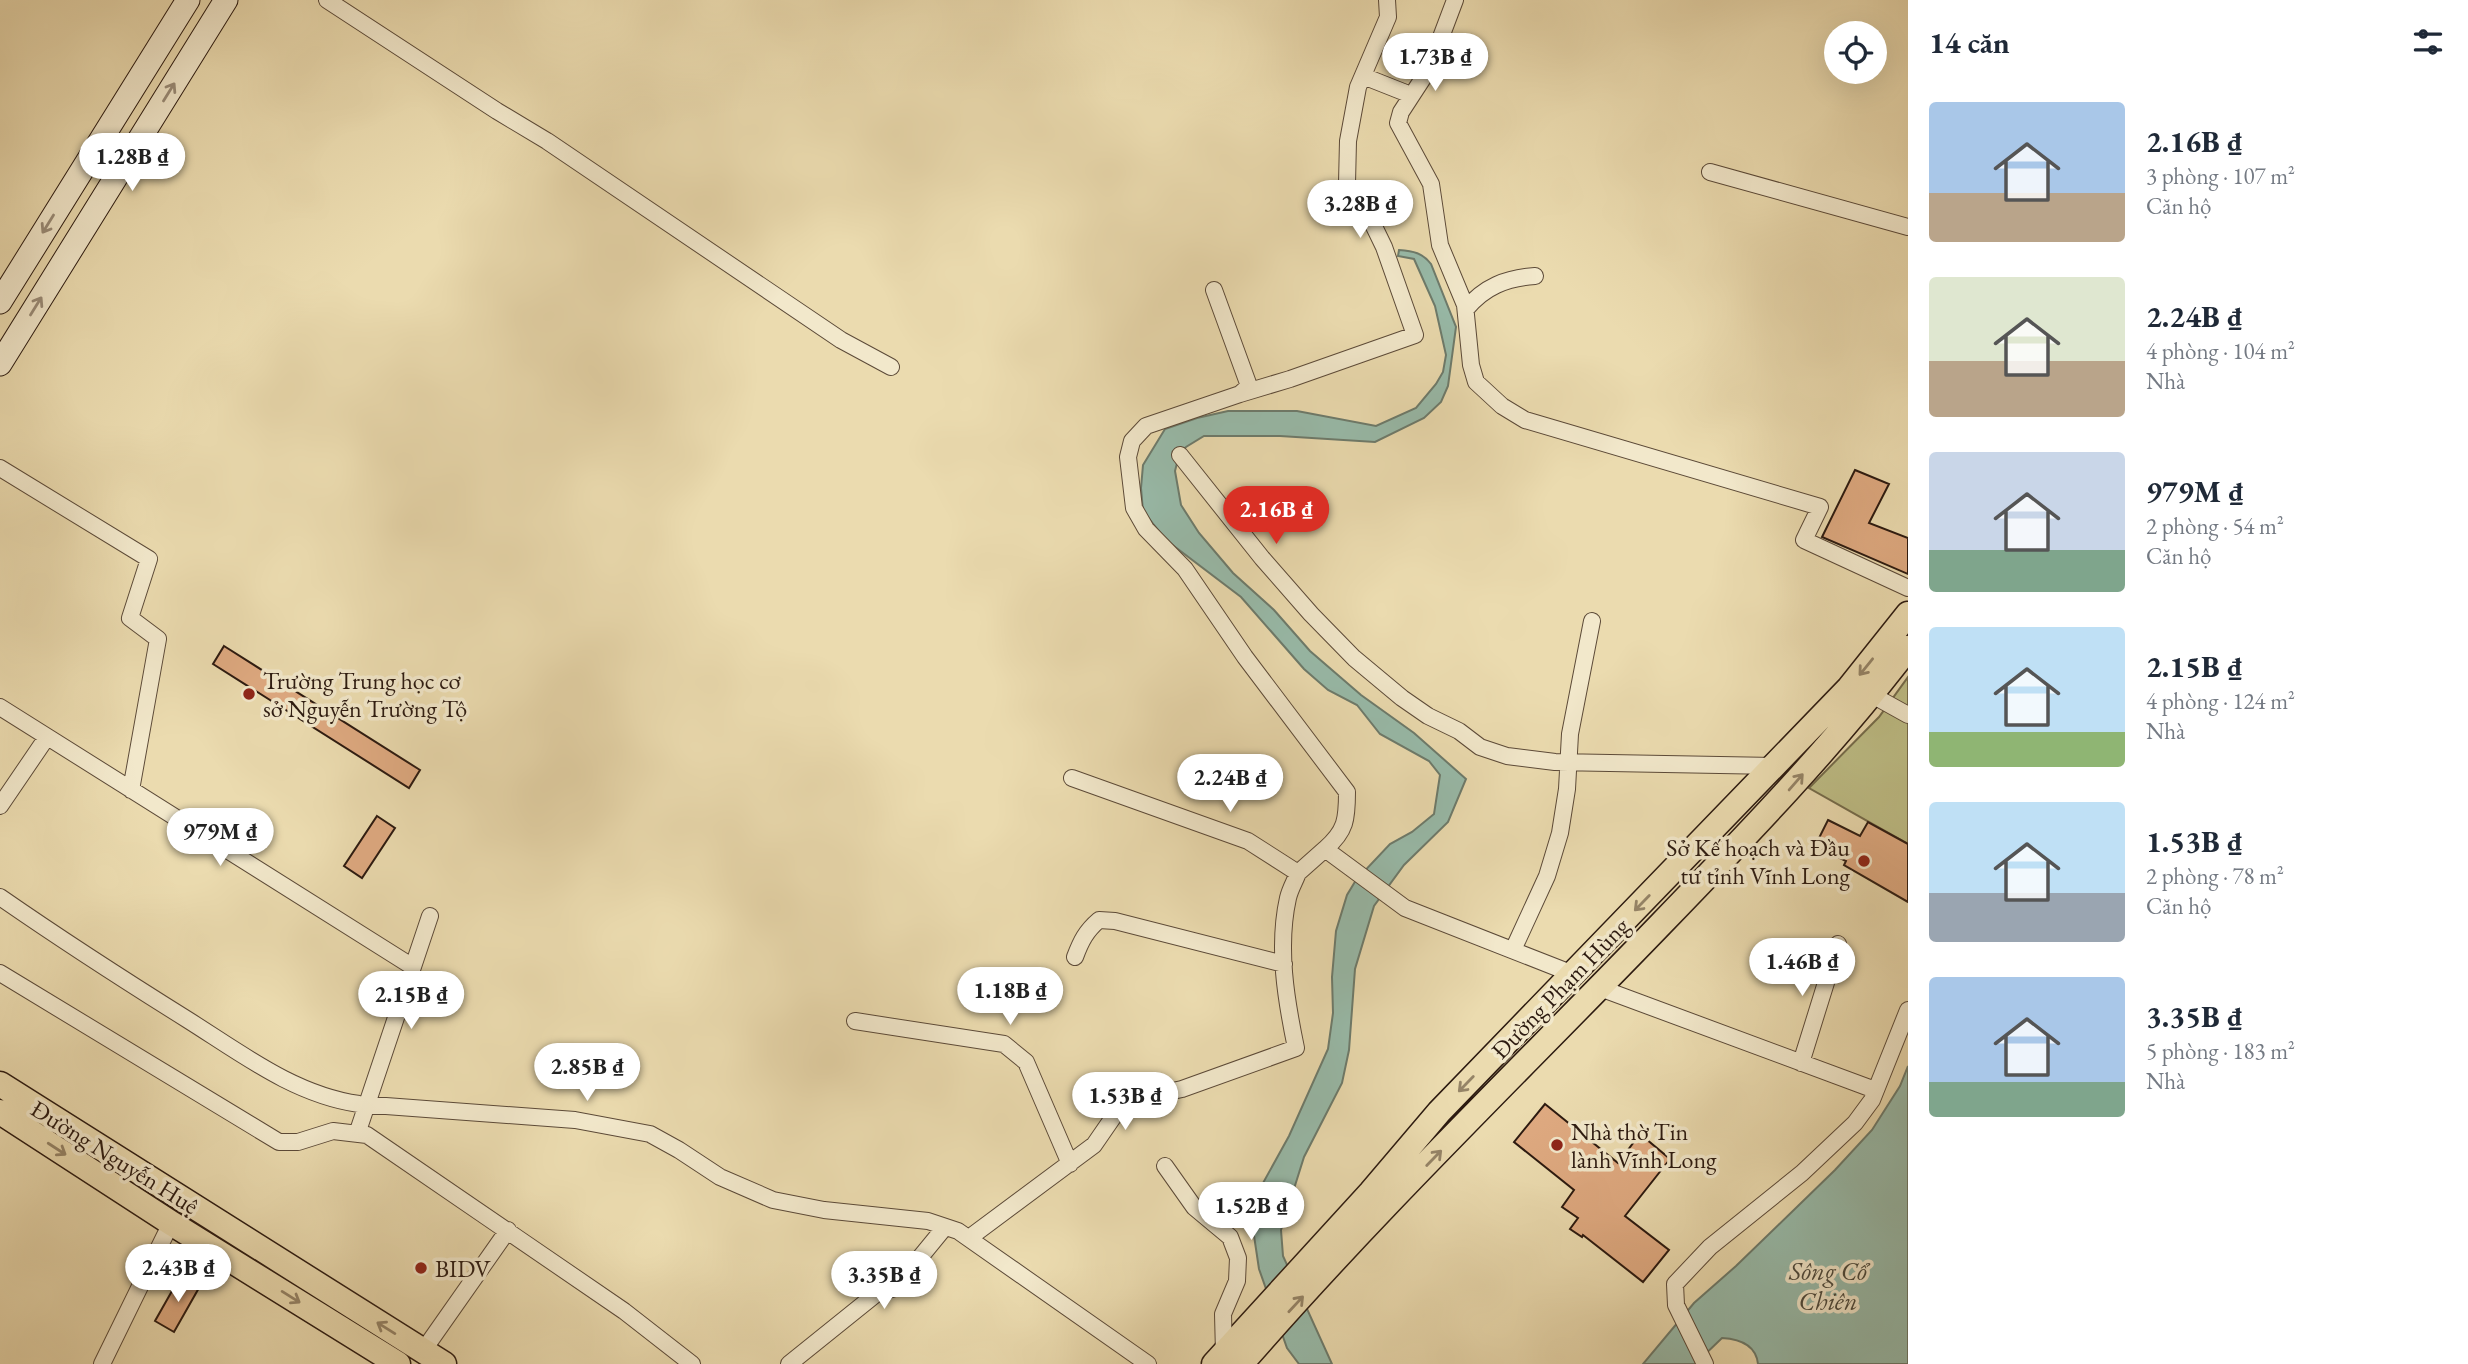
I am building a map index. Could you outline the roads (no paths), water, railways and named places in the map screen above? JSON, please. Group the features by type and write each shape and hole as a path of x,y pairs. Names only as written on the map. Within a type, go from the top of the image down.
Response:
{"main road":[{"path":"0,302 188,0"},
{"path":"0,364 226,0"},
{"name":"Đường Phạm Hùng","path":"1238,1360 1379,1199 1439,1112 1849,688 1908,614"},
{"name":"Đường Phạm Hùng","path":"1238,1360 1250,1322 1600,988 1768,814 1872,695 1908,648"},
{"path":"1749,793 1768,814"},
{"name":"Đường Nguyễn Huệ","path":"0,1084 433,1358"},
{"name":"Đường Nguyễn Huệ","path":"0,1112 171,1223 398,1364"},
{"path":"171,1223 185,1201"}],"street":[{"path":"327,0 547,141 841,340 891,367"},
{"path":"969,1238 1094,1145 1114,1116 1135,1099 1182,1089 1296,1048 1288,1008 1284,964 1288,897 1298,873 1339,836 1347,815 1347,792 1245,657 1185,569 1146,530 1134,508 1128,457 1132,440 1146,426 1415,335 1384,247 1368,214 1347,183 1348,141 1358,87 1388,17 1387,0"},
{"path":"1455,0 1429,69 1401,112 1398,123 1431,184 1440,245 1466,309 1471,365 1476,382 1502,406 1525,419 1820,507 1804,540 1908,588"},
{"path":"1363,76 1411,95"},
{"path":"1710,172 1908,227"},
{"path":"1466,309 1473,300 1499,282 1535,276"},
{"path":"1214,290 1249,386 1240,394"},
{"path":"1180,455 1262,558 1354,658 1402,698 1428,716 1459,731 1480,747 1507,756 1569,762 1774,766"},
{"path":"0,468 149,559 130,618 158,639 131,790"},
{"path":"1513,950 1547,876 1560,833 1567,789 1570,734 1592,621"},
{"path":"1872,695 1908,715"},
{"path":"0,707 413,967"},
{"path":"0,806 47,737"},
{"path":"1072,778 1236,836 1298,873"},
{"path":"1325,849 1405,908 1573,974"},
{"path":"0,897 71,947 271,1072 308,1091 337,1100 367,1104 575,1120 650,1134 720,1177 774,1200 824,1210 928,1221 958,1231 969,1238 1148,1364"},
{"path":"357,1134 430,916"},
{"path":"1076,957 1080,942 1099,920 1115,921 1284,964"},
{"path":"1801,1063 1839,944"},
{"path":"0,973 279,1142 298,1142 333,1131 367,1135 624,1311 692,1364"},
{"path":"1600,988 1875,1090"},
{"path":"1705,1364 1676,1305 1675,1284 1710,1247 1802,1173 1855,1123 1868,1106 1908,1010"},
{"path":"855,1020 1004,1044 1026,1062 1070,1164"},
{"path":"1165,1167 1194,1207 1230,1237 1238,1258 1237,1281 1223,1314 1238,1360"},
{"path":"102,1364 171,1223"},
{"path":"789,1364 876,1294 895,1288 945,1227"},
{"path":"433,1358 509,1230"}],"water":[{"path":"1399,250 1417,253 1431,264 1456,327 1448,386 1441,402 1424,418 1375,442 1280,436 1204,436 1186,447 1179,455 1175,471 1181,505 1199,533 1233,573 1274,610 1310,651 1361,695 1414,733 1466,779 1448,822 1404,865 1374,906 1355,969 1349,1050 1342,1083 1304,1157 1281,1230 1283,1256 1332,1364 1299,1364 1287,1348 1259,1269 1253,1229 1263,1183 1289,1136 1328,1049 1333,1013 1332,977 1336,931 1347,895 1356,880 1390,844 1412,832 1434,814 1440,775 1429,761 1380,734 1357,705 1328,690 1304,669 1241,597 1166,540 1143,511 1143,465 1165,429 1228,411 1297,411 1376,426 1416,408 1443,372 1446,355 1435,306 1414,259 1398,256"},
{"name":"Sông Cổ Chiên","path":"1908,1066 1908,1364 1758,1364 1754,1352 1746,1344 1722,1338 1695,1364 1643,1364 1694,1303 1835,1170 1872,1130 1900,1086"}],"place":[{"name":"Trường Trung học cơ sở Nguyễn Trường Tộ","path":"249,694"},
{"name":"Sở Kế hoạch và Đầu tư tỉnh Vĩnh Long","path":"1864,861"},
{"name":"Nhà thờ Tin lành Vĩnh Long","path":"1557,1145"},
{"name":"BIDV","path":"421,1268"}]}
